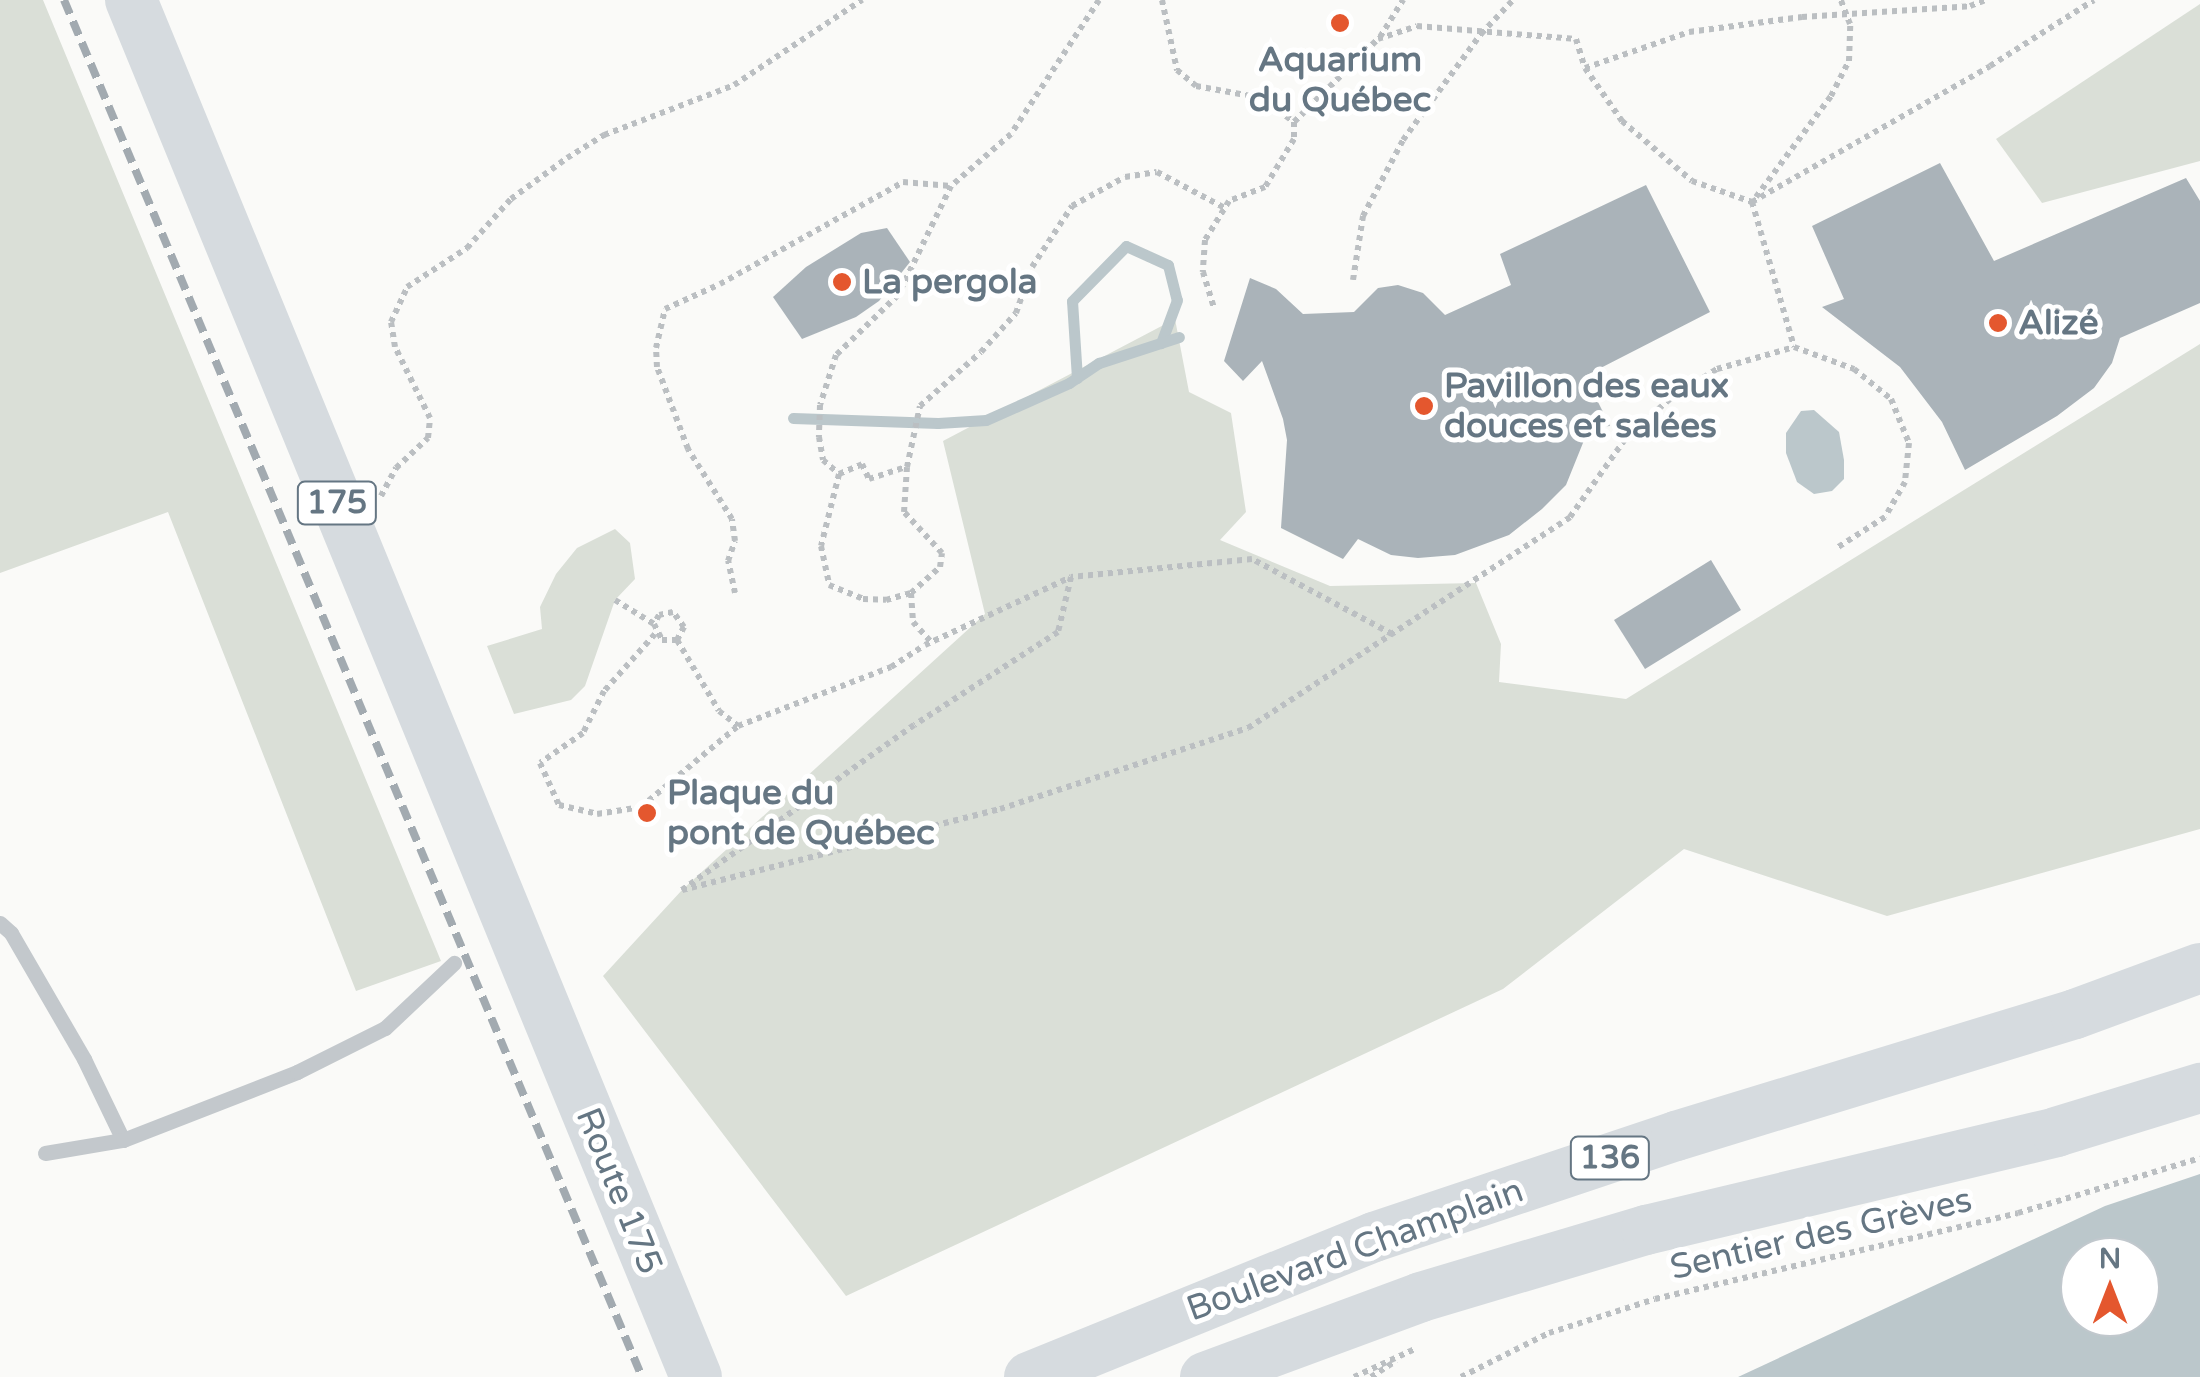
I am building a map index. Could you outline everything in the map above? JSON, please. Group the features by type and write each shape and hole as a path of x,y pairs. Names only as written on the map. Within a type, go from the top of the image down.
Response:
{"highway":[{"name":"Route 175","path":"132,0 696,1377"}],"main road":[{"name":"Boulevard Champlain","path":"1029,1377 1374,1236 1676,1136 2074,1014 2200,968"},
{"name":"Boulevard Champlain","path":"1205,1377 1421,1298 1646,1230 2056,1132 2200,1088"}],"lane":[{"path":"0,923 11,933 84,1059 122,1140"},
{"path":"45,1153 122,1140 297,1072 385,1028 454,963"}],"path":[{"path":"383,512 381,496 396,468 428,438 430,418 395,347 391,322 407,287 467,248 511,200 567,158 604,136 734,84 862,0"},
{"path":"839,474 823,460 819,436 820,404 836,355 898,296 951,186 1011,134 1100,0"},
{"path":"1162,0 1177,70 1196,86 1262,98 1294,122"},
{"path":"1214,308 1202,272 1205,240 1229,201 1264,188 1294,138 1294,122 1378,39 1403,0"},
{"path":"1354,280 1362,216 1403,140 1481,34 1513,0"},
{"path":"1752,202 1849,61 1847,17 1841,0"},
{"path":"1585,68 1690,32 1802,18 1970,6 1986,0"},
{"path":"1378,39 1417,26 1576,40 1585,68 1622,121 1692,180 1752,202 1990,66 2094,0"},
{"path":"839,474 821,546 829,585 863,599 886,600 912,593 940,567 942,553 904,512 907,467 920,406 981,352 1016,313 1032,266 1072,206 1125,177 1157,172 1225,208"},
{"path":"735,594 728,561 734,541 732,519 688,449 657,367 656,348 665,309 720,284 903,182 951,186"},
{"path":"1752,202 1794,347"},
{"path":"1071,577 1058,632 914,724 682,890 1000,809 1248,728 1570,517 1628,435 1670,399 1717,369 1794,347 1854,369 1891,399 1908,444 1905,482 1885,517 1838,547"},
{"path":"839,474 862,464 869,479 907,467"},
{"path":"655,634 604,691 583,733 540,763 558,805 596,814 640,808 738,726 891,668 931,642 1071,577 1252,559 1392,634"},
{"path":"912,593 913,622 931,642"},
{"path":"615,600 654,624"},
{"path":"673,612 684,622 677,640 662,640 655,634 654,624 659,615 673,612"},
{"path":"677,640 719,712 738,726"},
{"name":"Sentier des Grèves","path":"1461,1377 1549,1333 1655,1299 2018,1213 2200,1158"},
{"path":"1354,1377 1418,1348 1371,1377"}],"shaded area":[{"path":"0,0 43,0 441,961 356,991 168,512 0,573"},
{"path":"2200,4 2200,161 2042,203 1996,139"},
{"path":"1175,319 1189,392 1231,413 1246,512 1220,540 1330,586 1476,583 1501,644 1499,682 1626,699 2200,344 2200,829 1887,916 1684,849 1503,989 846,1296 603,976 682,890 985,614 943,441"},
{"path":"1814,410 1839,432 1844,479 1832,491 1814,494 1797,482 1786,453 1786,433 1801,411"},
{"path":"615,529 630,543 635,579 615,600 585,686 571,700 514,714 487,646 542,629 540,607 556,574 577,548"},
{"path":"2200,1174 2200,1377 1738,1377 2105,1206"}],"building":[{"name":"Alizé","path":"1940,163 1994,261 2186,178 2200,201 2200,303 2120,338 2112,363 2094,388 2057,416 1965,470 1942,422 1900,367 1822,307 1844,299 1812,226"},
{"path":"1646,185 1710,312 1585,376 1610,426 1589,428 1566,485 1542,509 1509,535 1455,555 1418,558 1391,555 1358,539 1343,559 1281,528 1287,440 1283,419 1262,361 1243,381 1224,361 1250,278 1276,289 1303,314 1354,312 1378,288 1398,285 1423,293 1445,315 1511,285 1500,254"},
{"name":"La pergola","path":"887,228 910,262 879,301 856,317 802,339 773,297 806,267 861,233"},
{"path":"1711,560 1741,610 1645,669 1614,620"}],"waterway":[{"path":"1077,378 1072,301 1126,246 1168,265 1177,300 1161,343"},
{"path":"793,418 938,423 986,420 1069,383 1099,363 1179,337"}],"railway":[{"path":"64,0 642,1377"}],"place":[{"name":"Aquarium du Québec","path":"1340,23"},
{"name":"La pergola","path":"842,282"},
{"name":"Alizé","path":"1998,323"},
{"name":"Pavillon des eaux douces et salées","path":"1424,406"},
{"name":"Plaque du pont de Québec","path":"647,813"}]}
